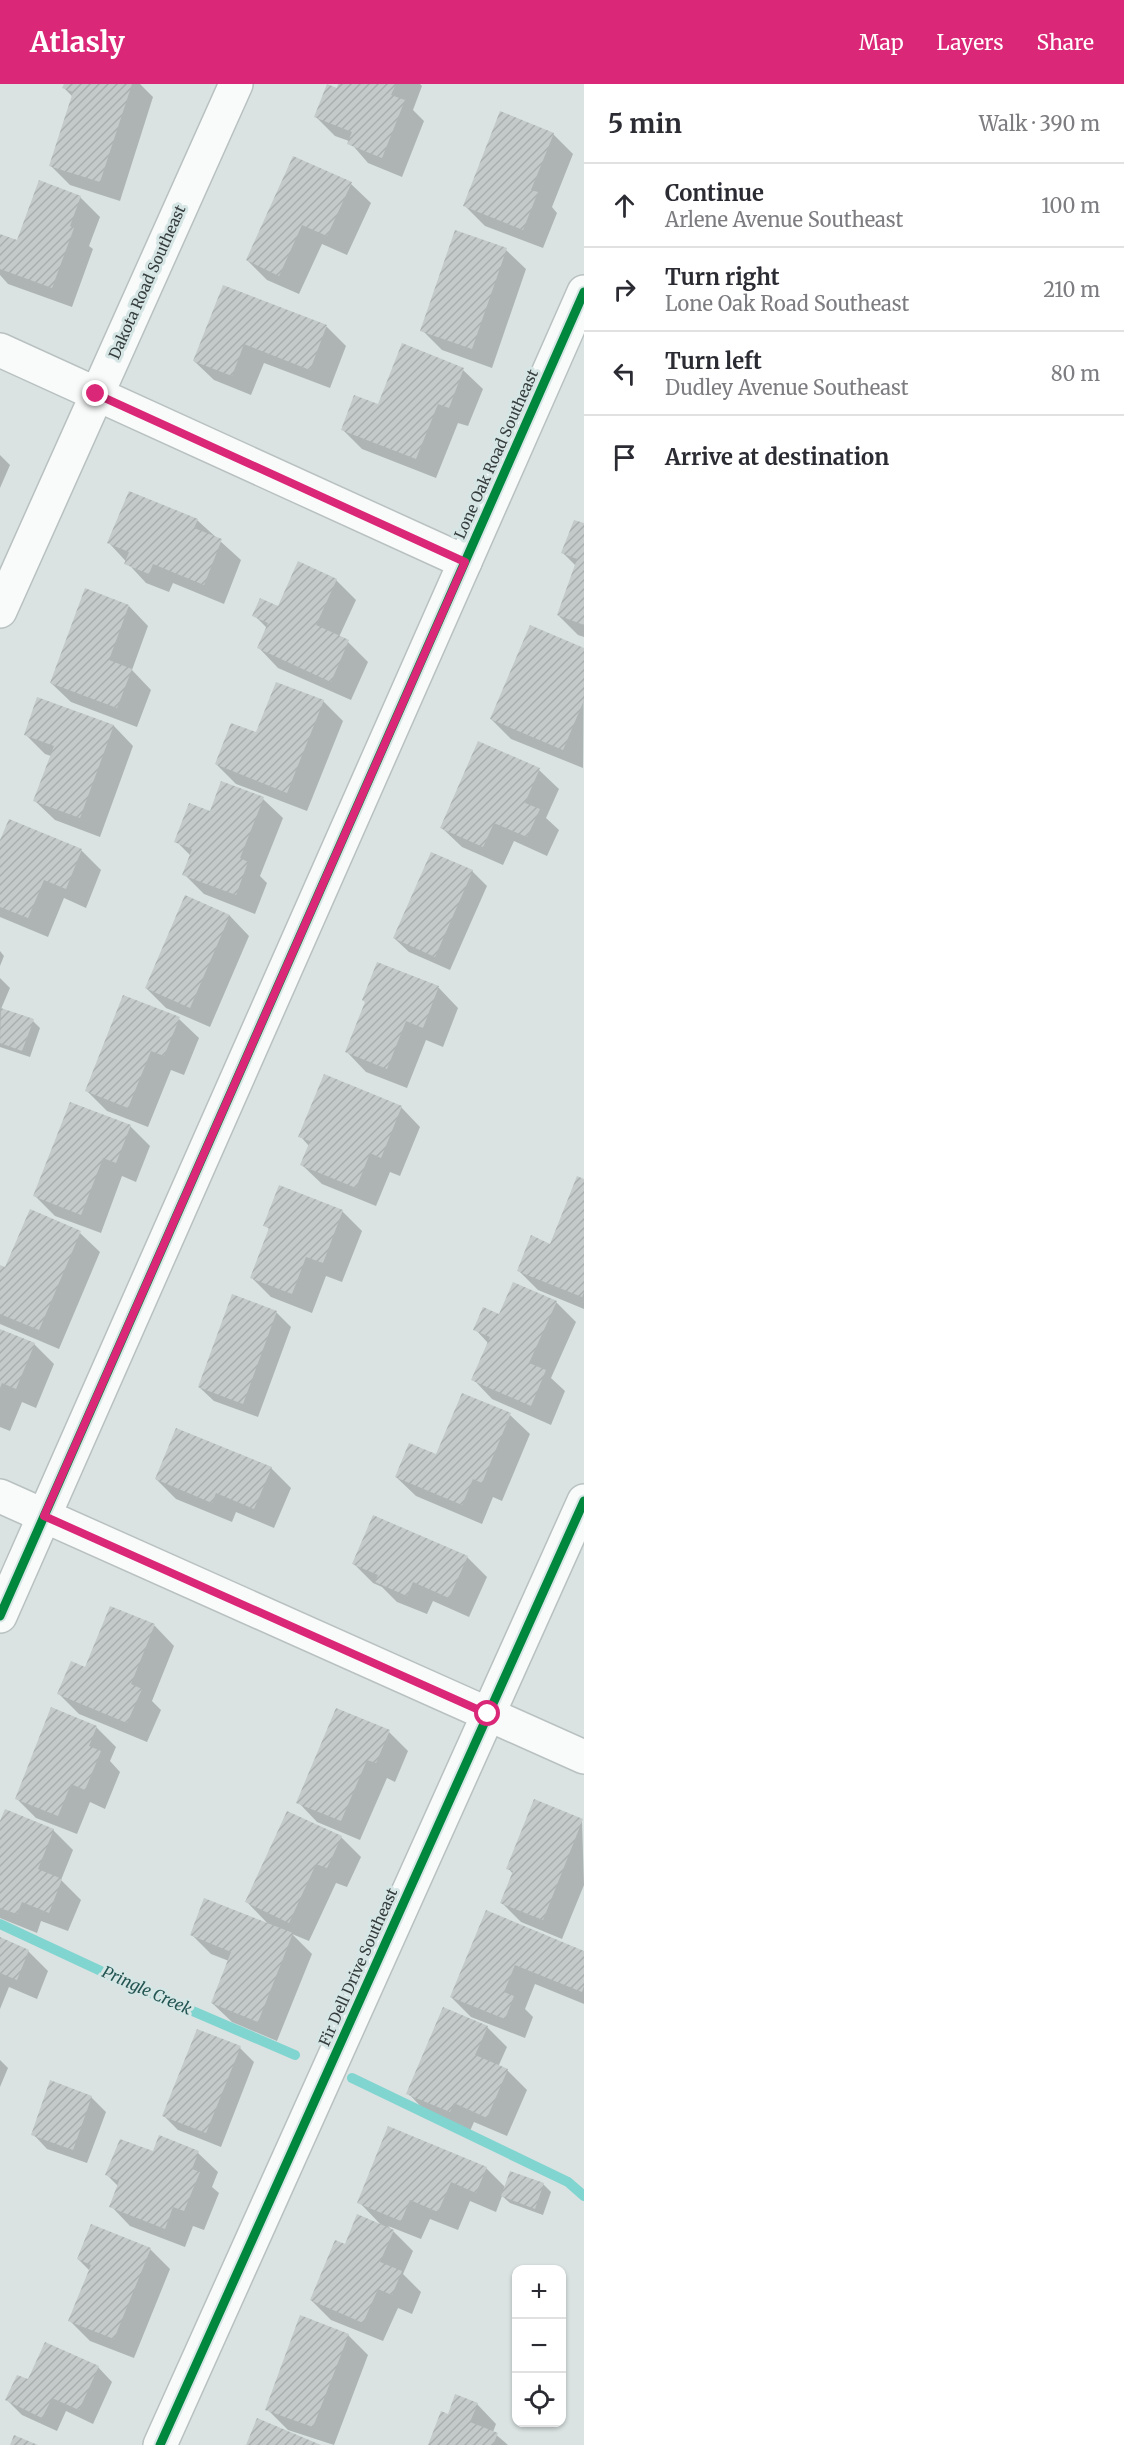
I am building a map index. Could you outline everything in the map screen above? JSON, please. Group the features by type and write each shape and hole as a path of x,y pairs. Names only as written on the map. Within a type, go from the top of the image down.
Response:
{"street":[{"name":"Dakota Road Southeast","path":"0,611 236,84"},
{"name":"Lone Oak Road Southeast","path":"0,1616 584,292"},
{"path":"0,350 465,562"},
{"path":"0,1496 584,1757"},
{"name":"Fir Dell Drive Southeast","path":"160,2445 584,1501"}],"building":[{"path":"64,84 132,84 100,182 49,166 73,92 62,88"},
{"path":"327,84 337,88 338,84 396,84 391,95 405,100 382,158 347,144 352,132 314,117"},
{"path":"500,111 554,133 531,190 538,192 523,230 463,206"},
{"path":"293,156 352,182 327,236 302,225 279,276 246,260"},
{"path":"39,180 81,196 70,226 74,228 52,288 0,269 0,234 17,240"},
{"path":"455,230 507,248 472,349 420,331"},
{"path":"223,285 327,325 310,370 244,344 232,376 193,361"},
{"path":"402,343 464,368 449,408 438,404 416,459 341,430 354,395 378,404"},
{"path":"129,491 198,519 194,528 222,539 204,585 153,564 149,574 124,564 129,552 107,543"},
{"path":"574,520 584,523 584,625 557,615 577,559 561,553"},
{"path":"298,561 337,579 316,625 349,640 331,682 257,648 268,623 252,616 260,598 278,606"},
{"path":"85,588 129,605 109,660 132,669 117,708 50,683"},
{"path":"530,625 584,648 584,700 563,750 490,719"},
{"path":"276,682 324,700 287,793 215,764 231,723 256,732"},
{"path":"37,697 114,725 80,818 33,801 54,746 24,735"},
{"path":"478,741 540,768 525,803 540,809 527,837 494,823 483,847 440,828"},
{"path":"221,781 264,797 240,858 248,862 236,895 182,875 192,849 174,842 189,803 210,811"},
{"path":"9,819 82,849 66,889 44,880 28,918 0,907 0,840"},
{"path":"431,852 473,870 435,957 393,938"},
{"path":"185,895 230,915 190,1008 145,988"},
{"path":"377,962 439,986 423,1028 406,1021 387,1069 345,1052 365,1002 362,1000"},
{"path":"123,995 180,1017 164,1056 151,1051 128,1108 85,1091"},
{"path":"1,1008 34,1019 22,1051 0,1043"},
{"path":"324,1074 402,1106 381,1158 370,1153 356,1188 300,1165 310,1141 298,1137"},
{"path":"70,1102 131,1125 116,1163 103,1158 81,1215 33,1196"},
{"path":"577,1176 584,1179 584,1292 582,1297 517,1271 531,1235 550,1244"},
{"path":"279,1185 343,1210 323,1263 306,1257 292,1294 250,1278 269,1228 263,1226"},
{"path":"30,1209 81,1231 39,1330 0,1314 0,1265 5,1267"},
{"path":"513,1282 557,1301 529,1363 546,1370 531,1406 471,1380 490,1337 473,1330 483,1307 499,1314"},
{"path":"232,1294 277,1311 243,1404 198,1387"},
{"path":"0,1329 35,1343 16,1389 2,1383 0,1388"},
{"path":"462,1393 511,1413 482,1483 473,1479 462,1505 395,1477 409,1443 436,1454"},
{"path":"176,1428 272,1467 254,1509 216,1493 212,1503 155,1479"},
{"path":"373,1515 468,1556 449,1598 413,1582 407,1596 375,1582 378,1575 352,1564"},
{"path":"110,1606 155,1624 131,1684 142,1689 127,1723 57,1694 71,1661 85,1667"},
{"path":"51,1707 97,1726 89,1746 101,1751 85,1790 71,1784 58,1816 15,1799"},
{"path":"336,1708 390,1730 376,1763 367,1760 341,1821 296,1803"},
{"path":"534,1799 583,1819 543,1920 500,1903 513,1871 506,1869"},
{"path":"5,1809 54,1829 38,1869 62,1879 49,1913 22,1902 17,1914 0,1908 0,1821"},
{"path":"287,1811 342,1836 327,1868 316,1864 289,1923 245,1902"},
{"path":"204,1898 293,1933 258,2022 211,2003 231,1952 190,1935"},
{"path":"486,1910 584,1951 582,1992 515,1965 504,1992 514,1996 505,2019 450,1997"},
{"path":"0,1937 29,1950 17,1980 0,1973"},
{"path":"443,2007 488,2026 475,2055 508,2069 487,2118 454,2103 450,2112 406,2094"},
{"path":"197,2029 241,2046 206,2133 162,2116"},
{"path":"50,2080 92,2096 73,2150 31,2135"},
{"path":"388,2126 487,2167 476,2193 451,2182 438,2212 410,2200 401,2221 357,2203"},
{"path":"159,2135 199,2151 192,2169 200,2172 184,2211 173,2207 165,2229 109,2207 119,2181 105,2175 120,2139 153,2151"},
{"path":"510,2171 544,2183 535,2209 501,2196"},
{"path":"357,2214 394,2230 380,2262 402,2271 392,2295 378,2289 363,2323 310,2300 335,2240 345,2244"},
{"path":"91,2224 151,2248 114,2339 68,2321 91,2265 77,2259"},
{"path":"300,2315 349,2334 313,2427 265,2410"},
{"path":"45,2342 99,2366 79,2410 52,2398 42,2418 5,2400 17,2375 28,2379"},
{"path":"455,2394 478,2403 470,2422 498,2433 493,2445 428,2445 441,2411 448,2414"},
{"path":"257,2418 321,2445 246,2445"},
{"path":"14,2435 38,2445 10,2445"}],"waterway":[{"name":"Pringle Creek","path":"0,1924 118,1979 295,2055"},
{"name":"Pringle Creek","path":"352,2078 568,2182 584,2196"}],"cycle path":[{"path":"0,1616 584,292"},
{"path":"160,2445 584,1501"}],"route":[{"path":"96,394 465,562 44,1516 488,1714"}]}
